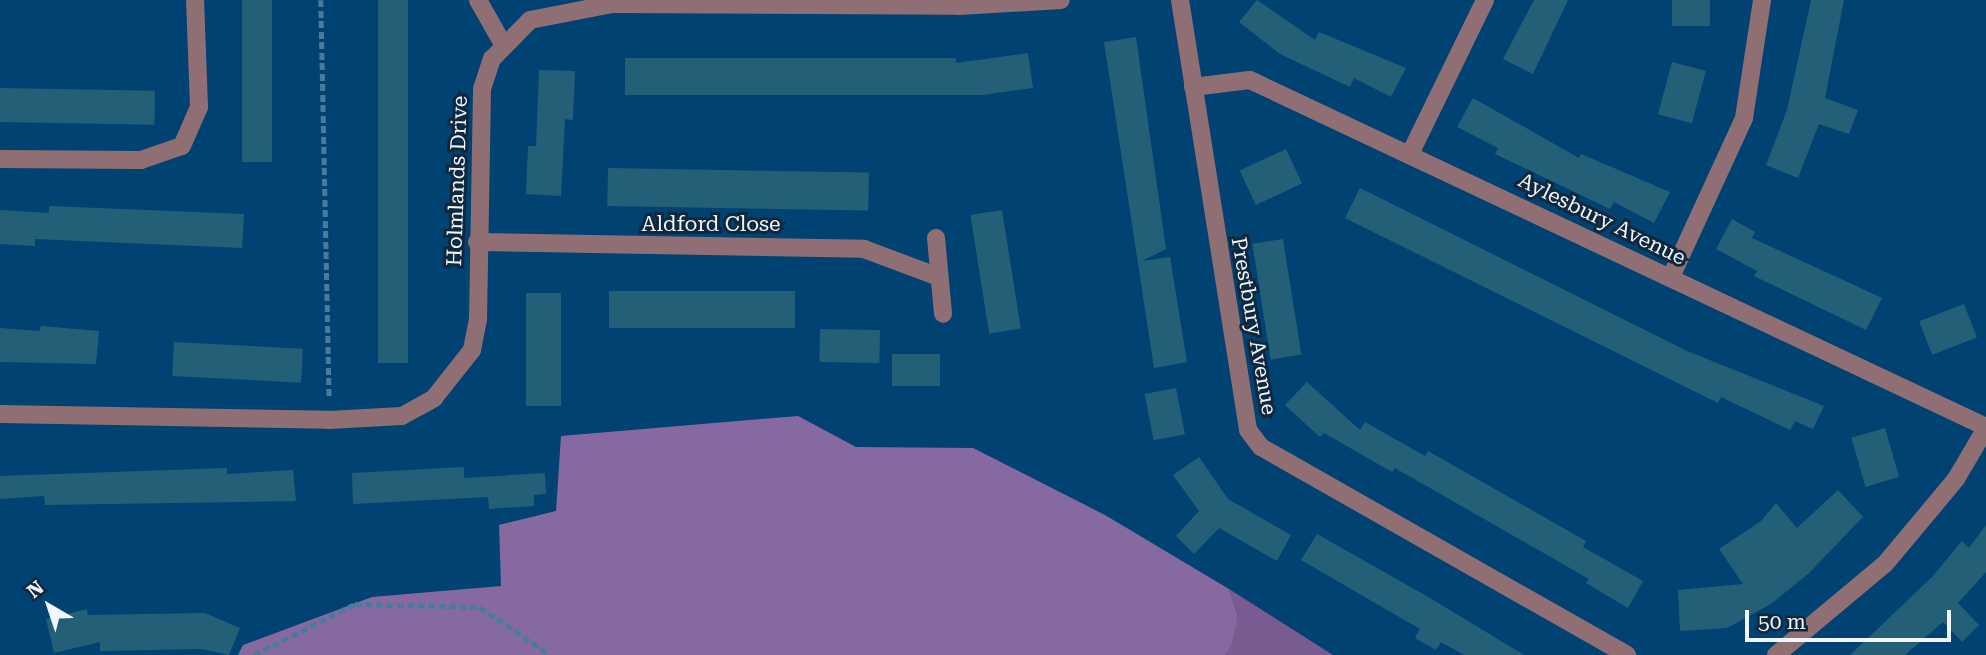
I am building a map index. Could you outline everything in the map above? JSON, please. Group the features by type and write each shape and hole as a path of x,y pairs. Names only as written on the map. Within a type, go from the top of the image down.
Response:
{"street":[{"path":"0,159 141,160 182,146 199,107 195,0"},
{"path":"478,0 504,46"},
{"name":"Holmlands Drive","path":"0,414 330,420 402,416 434,398 456,377 472,350 478,320 477,242 482,89 504,46 530,20 611,4 1061,0"},
{"name":"Prestbury Avenue","path":"1180,0 1241,406 1261,447 1627,655"},
{"path":"1410,154 1485,0"},
{"path":"1671,277 1744,118 1762,0"},
{"name":"Aylesbury Avenue","path":"1193,87 1250,80 1986,427"},
{"path":"936,238 943,314"},
{"name":"Aldford Close","path":"477,242 864,249 940,277"},
{"path":"1776,655 1885,564 1956,479 1986,427"}],"path":[{"path":"321,0 330,420"},
{"path":"254,655 355,604 480,607 550,655"}],"shaded area":[{"path":"798,416 856,447 973,448 1105,515 1229,589 1238,616 1231,646 1225,655 238,655 243,645 372,597 501,586 499,525 556,511 561,436"},
{"path":"1229,589 1333,655 1225,655 1238,616"}],"building":[{"path":"242,0 272,0 272,162 242,162"},
{"path":"378,0 408,0 408,363 378,363"},
{"path":"1257,0 1315,40 1319,32 1406,68 1391,97 1354,78 1350,87 1280,54 1239,22"},
{"path":"1534,0 1568,0 1533,74 1503,59"},
{"path":"1672,0 1710,0 1710,26 1672,26"},
{"path":"1811,0 1844,0 1825,98 1858,110 1849,134 1819,124 1798,178 1766,165 1787,110"},
{"path":"1136,37 1166,249 1142,261 1170,257 1187,362 1154,368 1104,42"},
{"path":"1028,53 1033,88 982,95 625,95 625,58 956,58 956,63"},
{"path":"1672,62 1706,71 1692,123 1658,114"},
{"path":"539,70 575,71 573,120 565,119 561,196 526,194 528,146 536,146"},
{"path":"0,88 155,91 154,125 0,122"},
{"path":"1473,98 1579,158 1581,154 1670,192 1654,223 1614,202 1610,209 1495,154 1498,148 1457,127"},
{"path":"1286,149 1302,183 1256,205 1240,171"},
{"path":"608,168 869,173 868,211 607,206"},
{"path":"1360,188 1687,351 1824,406 1813,429 1795,421 1790,430 1721,397 1718,403 1345,218"},
{"path":"49,206 244,214 242,248 35,239 35,246 0,244 0,210 49,213"},
{"path":"1002,210 1021,329 989,334 970,215"},
{"path":"1732,219 1755,232 1752,238 1882,298 1866,330 1754,276 1757,271 1716,249"},
{"path":"1283,239 1301,355 1271,359 1252,244"},
{"path":"609,291 795,291 795,328 609,328"},
{"path":"526,293 561,293 561,406 526,406"},
{"path":"1964,304 1977,338 1932,355 1919,321"},
{"path":"41,326 99,331 96,364 0,362 0,328 40,331"},
{"path":"820,329 880,330 879,363 819,362"},
{"path":"174,342 303,349 301,383 172,376"},
{"path":"892,354 940,354 940,386 892,386"},
{"path":"1307,382 1360,430 1365,422 1425,456 1428,451 1586,541 1583,547 1643,581 1628,608 1586,583 1589,579 1395,468 1392,472 1324,433 1320,437 1285,405"},
{"path":"1176,388 1185,434 1154,440 1145,394"},
{"path":"1885,428 1899,477 1865,487 1851,438"},
{"path":"1199,457 1228,499 1291,535 1277,561 1219,528 1194,554 1176,536 1199,511 1173,475"},
{"path":"464,467 464,478 545,473 546,494 534,495 534,506 489,509 488,497 353,504 352,473"},
{"path":"227,468 227,474 293,470 296,501 45,505 44,496 0,499 0,476"},
{"path":"1838,490 1863,517 1808,574 1771,604 1727,628 1680,631 1678,590 1743,584 1719,549 1761,521 1776,503 1797,528"},
{"path":"1986,525 1986,572 1958,603 1979,625 1962,642 1943,622 1905,655 1850,655 1932,577 1962,541 1969,548"},
{"path":"1317,534 1524,655 1464,655 1441,642 1436,650 1415,638 1420,629 1301,560"},
{"path":"87,609 88,615 205,613 240,628 229,655 201,649 100,651 100,642 54,653 46,619"}]}
